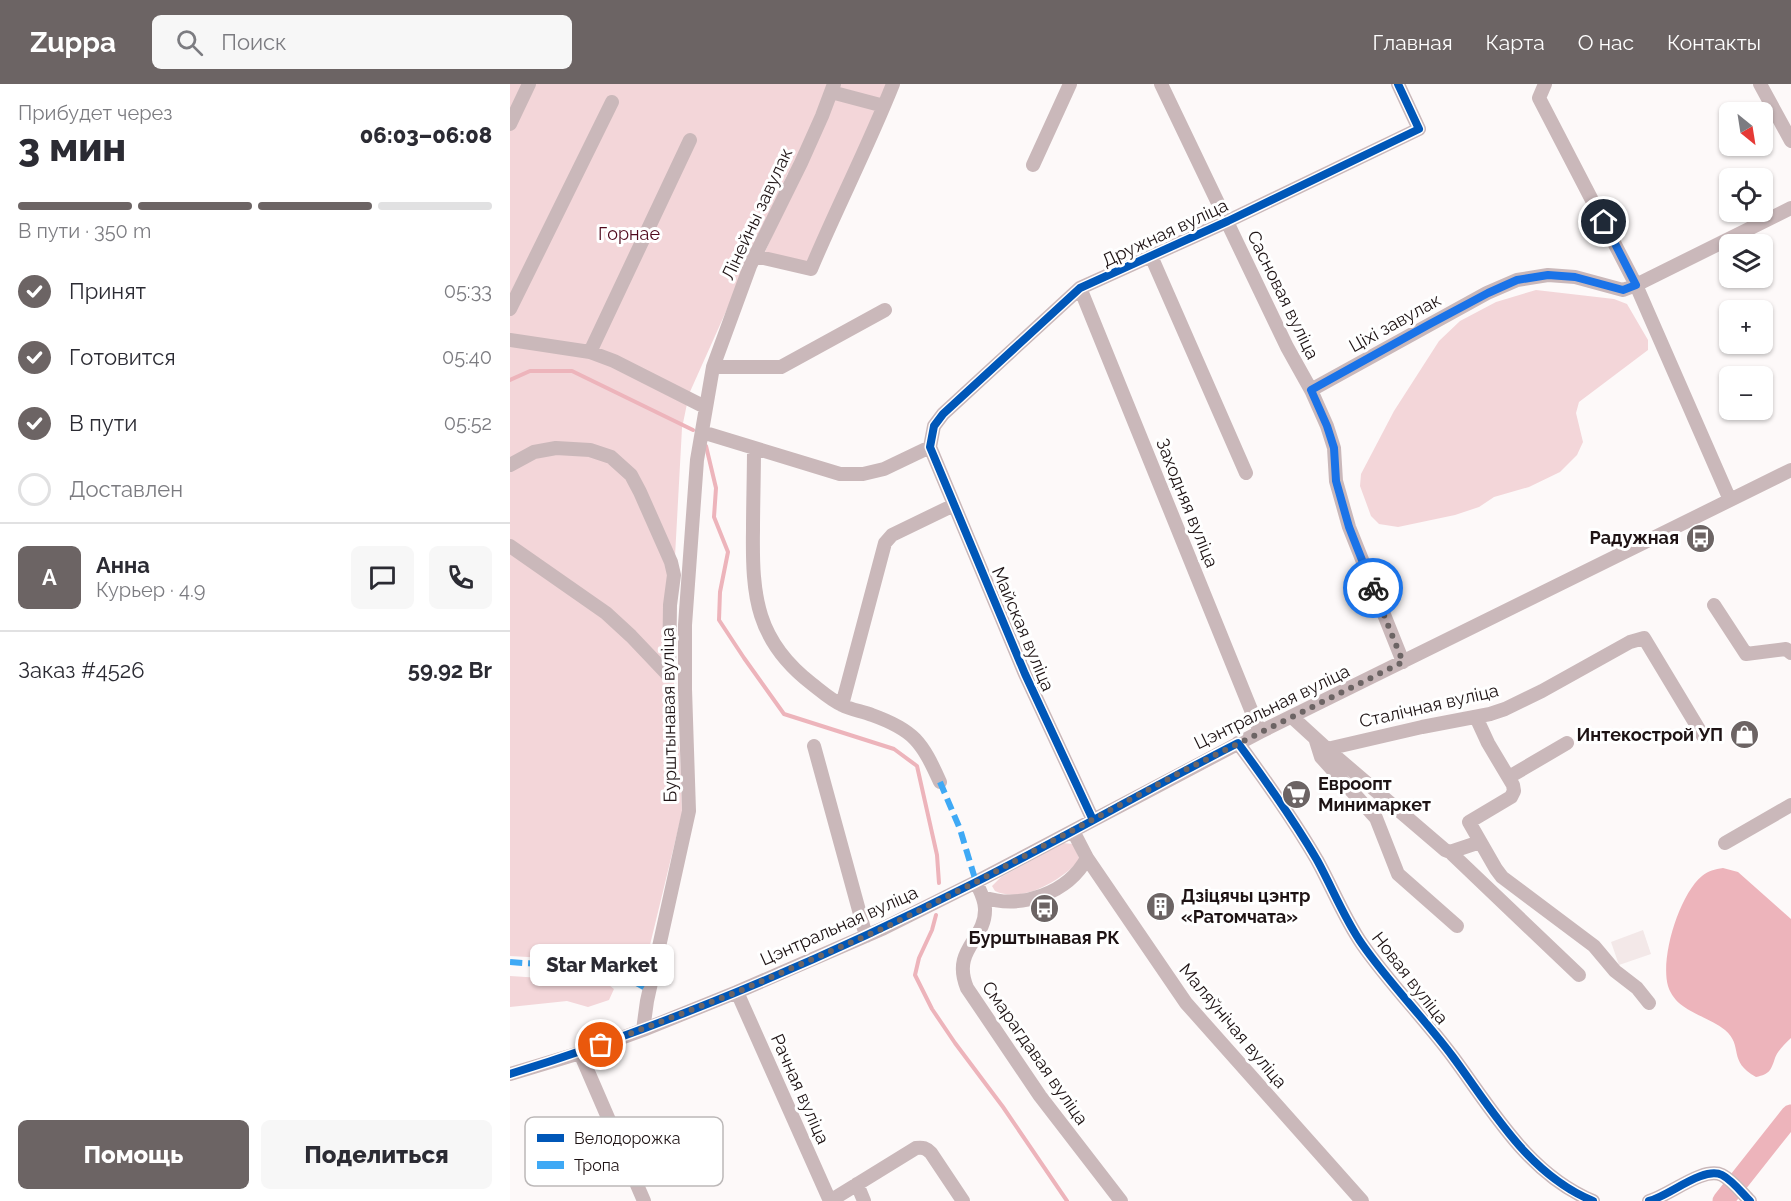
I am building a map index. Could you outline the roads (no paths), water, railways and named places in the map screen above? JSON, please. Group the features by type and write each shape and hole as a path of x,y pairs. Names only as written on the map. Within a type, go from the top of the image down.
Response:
{"street":[{"path":"510,124 530,84"},
{"path":"755,256 812,269 893,84"},
{"path":"1033,165 1070,84"},
{"name":"Сасновая вуліца","path":"1161,84 1327,426 1334,448 1336,481 1349,527 1403,662"},
{"name":"Дружная вуліца","path":"930,447 933,426 943,414 1080,288 1228,221 1419,129 1398,84"},
{"path":"1531,84 1636,285 1730,500"},
{"path":"1539,98 1545,84"},
{"path":"1760,84 1791,141"},
{"path":"832,88 884,106"},
{"name":"Лінейны завулак","path":"702,432 713,367 755,256 801,163 832,88"},
{"path":"510,309 612,102"},
{"path":"590,352 690,140"},
{"path":"1636,285 1791,208"},
{"path":"1151,256 1246,473"},
{"name":"Ціхі завулак","path":"1311,390 1428,325 1517,280 1548,275 1575,277 1623,290 1636,285"},
{"name":"Заходняя вуліца","path":"1080,288 1260,732"},
{"path":"713,367 781,368 885,310"},
{"path":"510,340 590,352 614,360 705,407"},
{"path":"702,432 823,471 840,474 863,474 884,469 930,447"},
{"name":"Бурштынавая вуліца","path":"643,1030 649,990 689,811 685,625 697,460 702,432"},
{"name":"Майская вуліца","path":"930,447 1025,674 1093,820"},
{"path":"510,465 534,452 556,448 590,450 611,457 631,475 671,562 674,575 670,605 669,676"},
{"path":"754,448 752,572 758,609 764,626 789,663 801,675 842,705 892,722 907,730 920,742 940,782"},
{"name":"Цэнтральная вуліца","path":"510,1074 580,1053 643,1030 866,936 976,882 1238,743 1791,470"},
{"path":"842,705 885,543 892,535 954,505"},
{"path":"510,546 606,613 685,689"},
{"path":"1714,605 1746,654 1786,649 1791,653"},
{"name":"Сталічная вуліца","path":"1327,749 1490,714 1519,703 1630,642 1644,638 1703,736"},
{"path":"1292,717 1430,839 1450,852 1579,975"},
{"path":"1476,717 1488,743 1509,777 1514,791 1511,797 1469,822 1496,869 1502,877 1594,946 1615,971 1637,988 1649,1003"},
{"path":"1316,739 1321,757 1376,818 1398,874 1457,926"},
{"name":"Новая вуліца","path":"1238,743 1284,806 1350,923 1372,957 1453,1057 1515,1142 1559,1184 1593,1201"},
{"path":"1509,777 1567,743"},
{"path":"814,746 866,936"},
{"path":"1725,843 1791,805"},
{"name":"Маляўнічая вуліца","path":"1073,831 1087,858 1186,1003 1362,1201"},
{"path":"1450,852 1480,842"},
{"path":"976,882 983,897 997,902 1024,901 1063,884 1080,871 1087,858"},
{"name":"Смарагдавая вуліца","path":"983,897 986,910 964,957 962,969 967,988 1040,1096 1121,1201"},
{"name":"Рачная вуліца","path":"737,992 830,1201"},
{"path":"580,1053 608,1117"},
{"path":"830,1201 916,1148 926,1148 963,1201"},
{"path":"1649,1201 1661,1198 1713,1173 1723,1176 1750,1201"},
{"path":"857,1184 864,1201"},
{"path":"638,1186 644,1201"}],"waterway":[{"path":"510,380 530,371 572,371 693,430"},
{"path":"706,446 716,488 714,517 728,552 720,592 719,620 784,714 894,749 917,766 937,855 939,883"},
{"path":"936,915 919,958 915,975 932,1009 1067,1201"},
{"path":"1723,1201 1791,1115"}],"place":[{"name":"Радужная","path":"1700,538"},
{"name":"Интекострой УП","path":"1744,735"},
{"name":"Евроопт Минимаркет","path":"1297,794"},
{"name":"Дзіцячы цэнтр «Ратомчата»","path":"1160,906"},
{"name":"Бурштынавая РК","path":"1044,909"},
{"name":"Star Market","path":"601,1045"}],"park label":[{"name":"Горнае","path":"629,234"}]}
